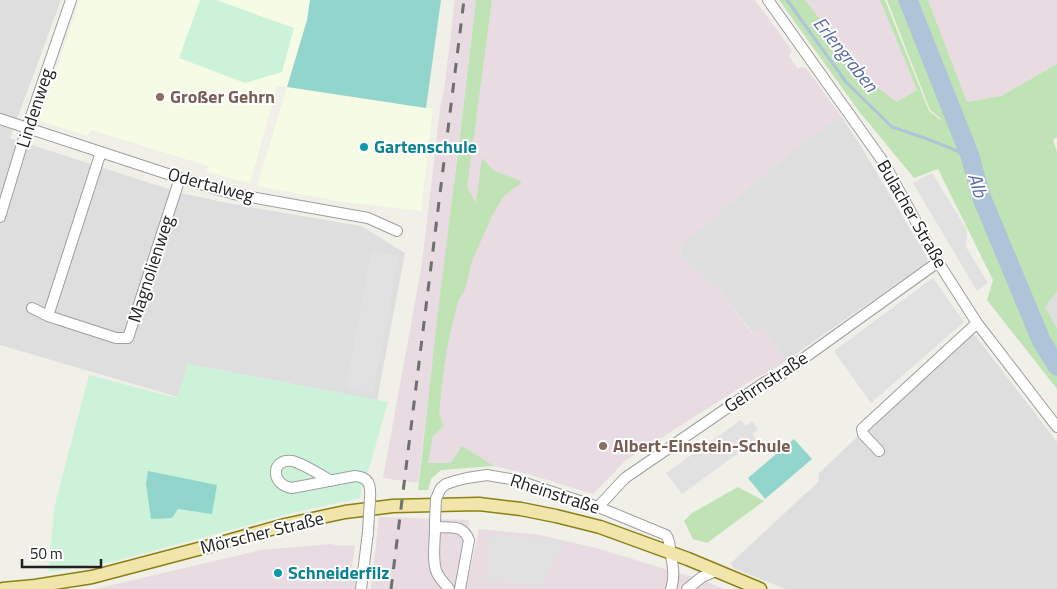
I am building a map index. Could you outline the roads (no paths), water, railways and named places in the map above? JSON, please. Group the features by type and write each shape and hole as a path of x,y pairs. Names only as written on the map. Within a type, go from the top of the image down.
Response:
{"main road":[{"name":"Rheinstraße","path":"345,512 393,506 479,504 521,509 600,527 670,552 760,589"},
{"name":"Mörscher Straße","path":"3,589 92,577 285,525 345,512"}],"street":[{"name":"Lindenweg","path":"0,218 27,128 71,0"},
{"name":"Bulacher Straße","path":"768,0 884,163 938,262 977,323 1057,427"},
{"name":"Odertalweg","path":"0,119 234,194 368,218 397,230"},
{"path":"48,316 101,152"},
{"name":"Magnolienweg","path":"32,308 48,316 116,338 128,338 180,178"},
{"name":"Gehrnstraße","path":"598,507 625,478 765,382 779,376 938,262"},
{"path":"879,451 863,434 862,428 977,323"},
{"path":"330,480 315,471 290,461 278,466 275,474 279,483 286,487 297,488 355,476 366,478 369,484 370,498 361,589"},
{"name":"Rheinstraße","path":"455,589 438,575 435,561 436,499 446,484 454,480 487,475 516,480 598,507 666,536 669,539 670,552"},
{"path":"436,524 461,528 469,540 455,589"},
{"path":"670,552 674,576 671,589"},
{"path":"687,589 702,577 716,571"}],"waterway":[{"name":"Erlengraben","path":"787,0 846,82 892,127 970,156"},
{"name":"Alb","path":"908,0 970,156 981,196 1041,340 1057,366"}],"railway":[{"path":"391,589 464,0"}],"place":[{"name":"Großer Gehrn","path":"160,97"},
{"name":"Gartenschule","path":"364,147"},
{"name":"Albert-Einstein-Schule","path":"603,446"},
{"name":"Schneiderfilz","path":"278,573"}]}
